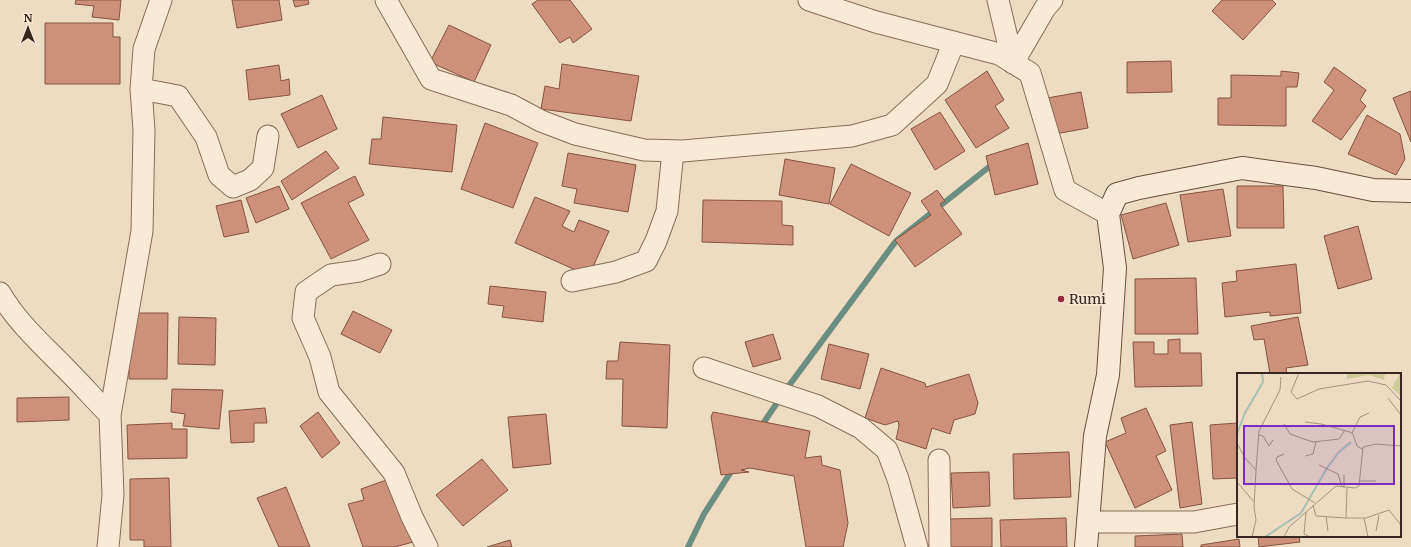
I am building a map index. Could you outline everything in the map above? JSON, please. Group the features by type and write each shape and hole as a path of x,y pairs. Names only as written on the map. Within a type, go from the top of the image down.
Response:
{"street":[{"path":"108,547 113,495 110,415 142,231 144,130 141,89 144,49 161,0"},
{"path":"386,0 431,79 511,105 541,121 575,134 644,150 673,151 852,136 892,125 937,84 954,42"},
{"path":"809,0 876,22 1000,54 1030,73 1065,190 1108,214"},
{"path":"998,0 1013,63"},
{"path":"1013,63 1045,8 1052,0"},
{"path":"141,89 178,96 206,137 219,175 233,187 250,180 263,168 268,136"},
{"path":"572,281 616,272 646,261 656,241 667,211 673,151"},
{"path":"1086,547 1095,436 1108,375 1114,268 1108,214 1117,194 1138,188 1242,168 1316,178 1373,190 1411,190"},
{"path":"380,264 359,271 331,275 306,292 303,318 320,357 330,392 394,473 412,517 427,547"},
{"path":"0,293 31,336 67,370 110,415"},
{"path":"704,368 818,406 861,428 886,450 898,479 917,547"},
{"path":"939,460 940,547"},
{"path":"1088,522 1194,522 1237,514"}],"building":[{"path":"76,0 121,0 119,20 92,17 94,6 75,4"},
{"path":"232,0 279,0 282,20 237,28"},
{"path":"293,0 308,0 309,4 295,7"},
{"path":"538,0 570,0 592,29 573,43 570,37 560,43 532,4"},
{"path":"1222,0 1272,0 1276,4 1243,40 1212,11"},
{"path":"45,23 113,23 113,37 120,37 120,84 45,84"},
{"path":"449,25 491,45 474,82 430,62"},
{"path":"1171,61 1172,92 1127,93 1127,62"},
{"path":"562,64 639,76 631,121 541,109 545,86 559,89"},
{"path":"279,65 281,81 289,79 290,95 249,100 246,70"},
{"path":"1334,67 1366,90 1360,100 1366,106 1341,140 1312,121 1334,90 1324,82"},
{"path":"987,71 1004,100 995,106 1009,128 976,148 945,100"},
{"path":"1281,71 1299,73 1297,87 1286,87 1286,126 1218,125 1218,98 1231,98 1231,75 1281,76"},
{"path":"1411,91 1411,142 1393,98"},
{"path":"1081,92 1088,128 1055,134 1047,98"},
{"path":"322,95 337,129 298,148 281,114"},
{"path":"940,112 965,151 935,170 911,129"},
{"path":"1367,115 1400,134 1405,159 1396,175 1348,154"},
{"path":"383,117 457,125 452,172 369,164 372,139 381,139"},
{"path":"485,123 538,143 513,208 461,189"},
{"path":"1028,143 1038,184 995,195 986,156"},
{"path":"326,151 339,168 292,200 281,181"},
{"path":"568,153 636,165 628,212 574,203 577,189 562,186"},
{"path":"785,159 835,168 829,204 779,195"},
{"path":"851,164 911,193 889,236 830,204"},
{"path":"355,176 364,195 348,203 369,240 331,259 301,203"},
{"path":"279,186 289,209 256,223 246,198"},
{"path":"1237,186 1283,186 1284,228 1237,228"},
{"path":"1223,189 1231,236 1188,242 1180,195"},
{"path":"937,190 945,201 940,204 962,234 915,267 895,240 931,215 921,201"},
{"path":"535,197 570,211 562,226 574,232 579,220 609,231 589,276 515,243"},
{"path":"241,200 249,232 224,237 216,206"},
{"path":"703,200 782,201 782,225 793,226 793,245 702,242"},
{"path":"1166,203 1179,245 1133,259 1121,215"},
{"path":"1358,226 1372,279 1338,289 1324,236"},
{"path":"1296,264 1301,313 1270,316 1270,312 1225,317 1222,283 1237,281 1236,271"},
{"path":"1196,278 1198,334 1135,334 1135,279"},
{"path":"490,286 546,292 543,322 502,317 504,306 488,304"},
{"path":"353,311 392,330 380,353 341,334"},
{"path":"130,313 168,313 167,379 129,379"},
{"path":"179,317 216,318 215,365 178,364"},
{"path":"1298,317 1308,365 1286,368 1287,373 1270,373 1264,339 1254,340 1251,326"},
{"path":"773,334 781,359 753,367 745,342"},
{"path":"1180,339 1180,353 1201,353 1202,386 1135,387 1133,342 1154,342 1154,354 1168,354 1168,340"},
{"path":"620,342 670,345 667,428 622,426 623,379 606,379 607,361 618,361"},
{"path":"829,344 869,354 860,389 821,379"},
{"path":"881,368 925,383 926,387 969,374 978,403 975,414 954,420 950,434 932,428 926,449 896,439 899,426 898,421 885,425 865,418"},
{"path":"172,389 223,390 219,429 183,426 185,414 171,412"},
{"path":"69,397 69,420 17,422 17,398"},
{"path":"265,408 267,423 254,423 254,442 231,443 229,411"},
{"path":"1146,408 1166,451 1156,456 1172,490 1135,508 1105,442 1126,433 1121,418"},
{"path":"318,412 340,443 322,458 300,426"},
{"path":"713,412 810,431 805,458 821,456 822,465 840,470 848,523 843,547 806,547 794,476 750,468 741,470 749,472 721,475 711,417"},
{"path":"546,414 551,464 513,468 508,417"},
{"path":"1192,422 1202,504 1180,508 1170,425"},
{"path":"172,423 172,429 187,429 187,458 128,459 127,425"},
{"path":"1237,423 1237,478 1213,479 1210,425"},
{"path":"1069,452 1071,497 1014,499 1013,454"},
{"path":"482,459 508,490 463,526 436,495"},
{"path":"989,472 990,506 953,508 951,473"},
{"path":"169,478 171,547 144,547 144,540 130,540 130,479"},
{"path":"392,478 413,542 395,547 363,547 348,504 364,500 361,489"},
{"path":"286,487 310,547 279,547 257,498"},
{"path":"992,518 992,547 950,547 950,519"},
{"path":"1066,518 1067,547 1001,547 1000,520"},
{"path":"1182,534 1183,547 1135,547 1135,536"},
{"path":"1258,537 1299,537 1300,542 1259,547"},
{"path":"1239,539 1240,547 1201,547 1201,545"},
{"path":"510,540 512,547 487,547"}],"waterway":[{"path":"760,428 785,391 896,241 994,163"},
{"path":"688,547 704,514 734,467"}],"place":[{"name":"Rumi","path":"1061,299"}]}
